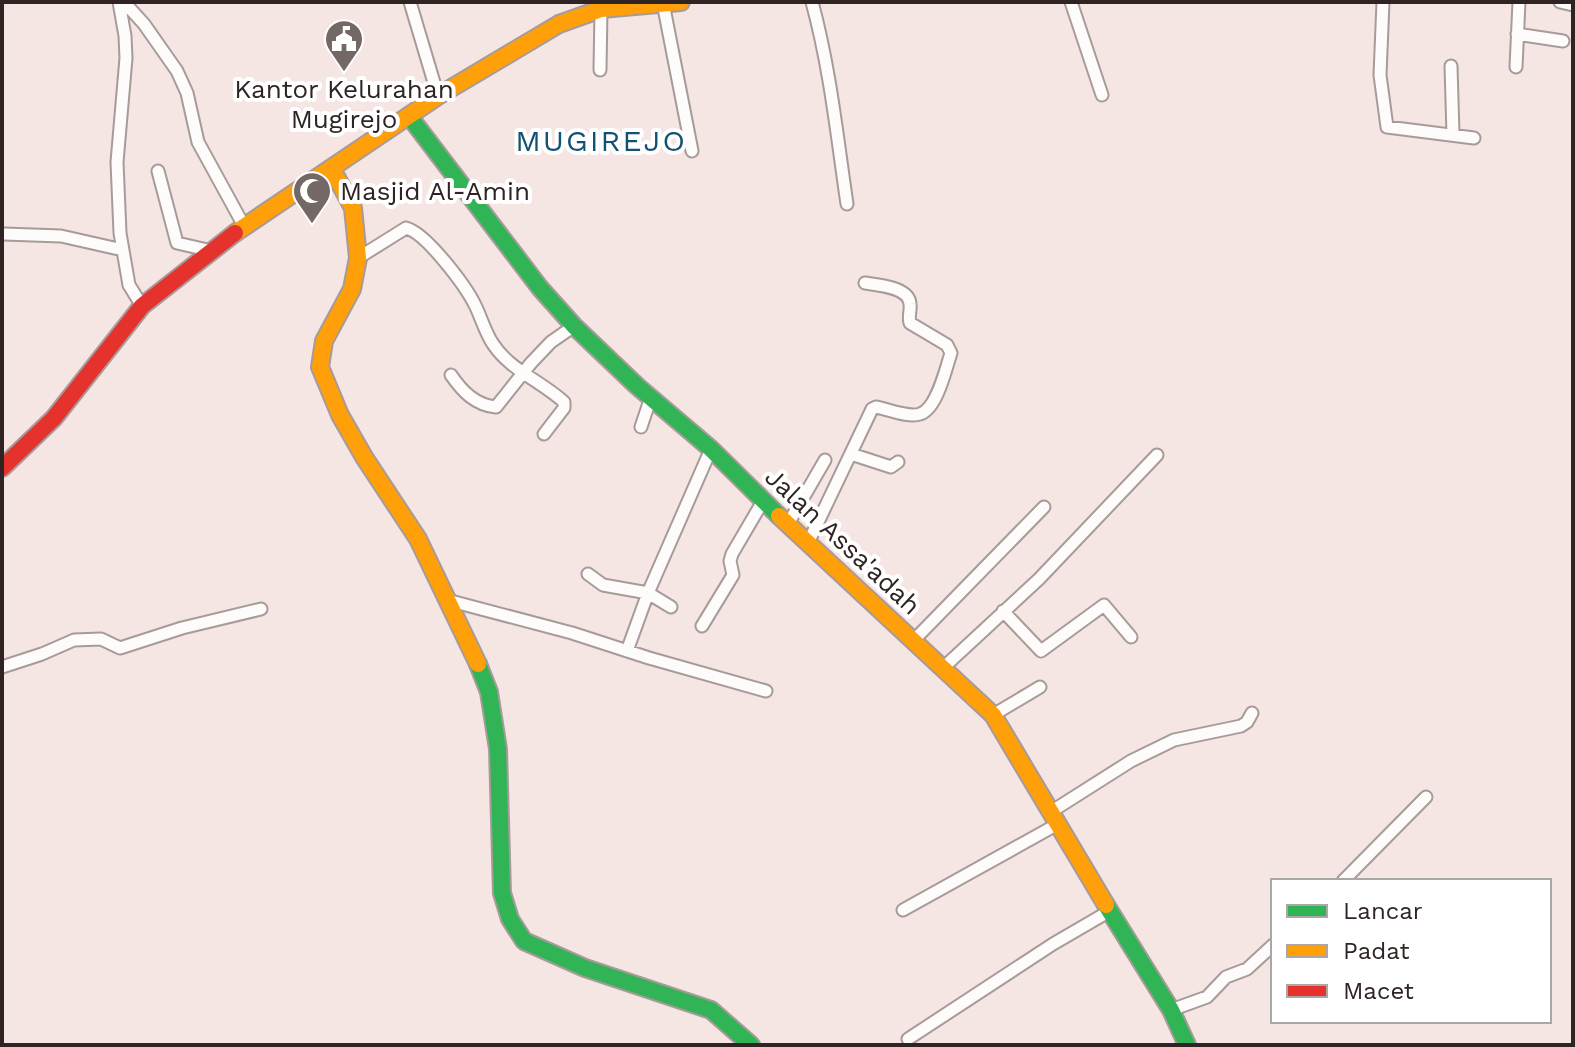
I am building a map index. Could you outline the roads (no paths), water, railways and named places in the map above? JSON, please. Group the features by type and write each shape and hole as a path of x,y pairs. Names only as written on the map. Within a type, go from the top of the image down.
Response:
{"street":[{"path":"121,2 144,24 177,71 187,93 198,142 244,226"},
{"path":"121,2 126,58 117,162 123,250 129,285 142,306"},
{"path":"410,2 438,96"},
{"path":"2,468 54,418 142,306 244,226 438,96 559,24 601,9 681,2"},
{"path":"812,2 822,37 847,204"},
{"path":"1071,2 1102,95"},
{"path":"1383,2 1380,75 1386,125 1389,128 1420,129 1474,138"},
{"path":"1516,67 1519,2"},
{"path":"1560,2 1573,5"},
{"path":"663,3 692,151"},
{"path":"600,70 601,9"},
{"path":"1517,34 1563,41"},
{"path":"1451,66 1453,134"},
{"name":"Jalan Assa'adah","path":"409,116 533,280 574,326 711,449 993,715 1108,912 1171,1010 1187,1045"},
{"path":"332,169 353,208 358,258 352,289 324,341 320,367 340,415 418,539 471,645 489,692 498,749 502,893 510,919 524,941 585,968 711,1010 751,1045"},
{"path":"158,171 177,243 212,251"},
{"path":"358,258 406,228 411,229 463,285 493,345 522,373 564,402 564,408 544,434"},
{"path":"4,234 61,236 123,250"},
{"path":"808,543 866,418 876,407 911,415 926,411 942,383 951,353 947,345 910,323 911,303 907,296 899,290 865,283"},
{"path":"451,375 460,389 473,399 496,407 551,342 574,326"},
{"path":"641,427 651,397"},
{"path":"627,651 648,593 711,449"},
{"path":"851,454 891,467 898,462"},
{"path":"944,667 1039,579 1157,455"},
{"path":"788,524 825,460"},
{"path":"702,626 733,575 732,554 763,501"},
{"path":"915,639 1044,507"},
{"path":"588,574 603,585 648,593 671,607"},
{"path":"447,600 572,633 766,691"},
{"path":"1003,611 1041,651 1104,605 1131,637"},
{"path":"2,667 74,640 101,639 120,648 182,628 261,609"},
{"path":"993,715 1040,687"},
{"path":"903,910 1052,819 1131,761 1174,740 1241,726 1252,713"},
{"path":"1345,879 1426,797"},
{"path":"908,1039 1053,944 1108,912"},
{"path":"1171,1010 1207,997 1226,977 1247,969 1271,947"}],"place":[{"name":"Kantor Kelurahan Mugirejo","path":"344,73"},
{"name":"Masjid Al-Amin","path":"312,225"}],"district":[{"name":"MUGIREJO","path":"601,141"}]}
